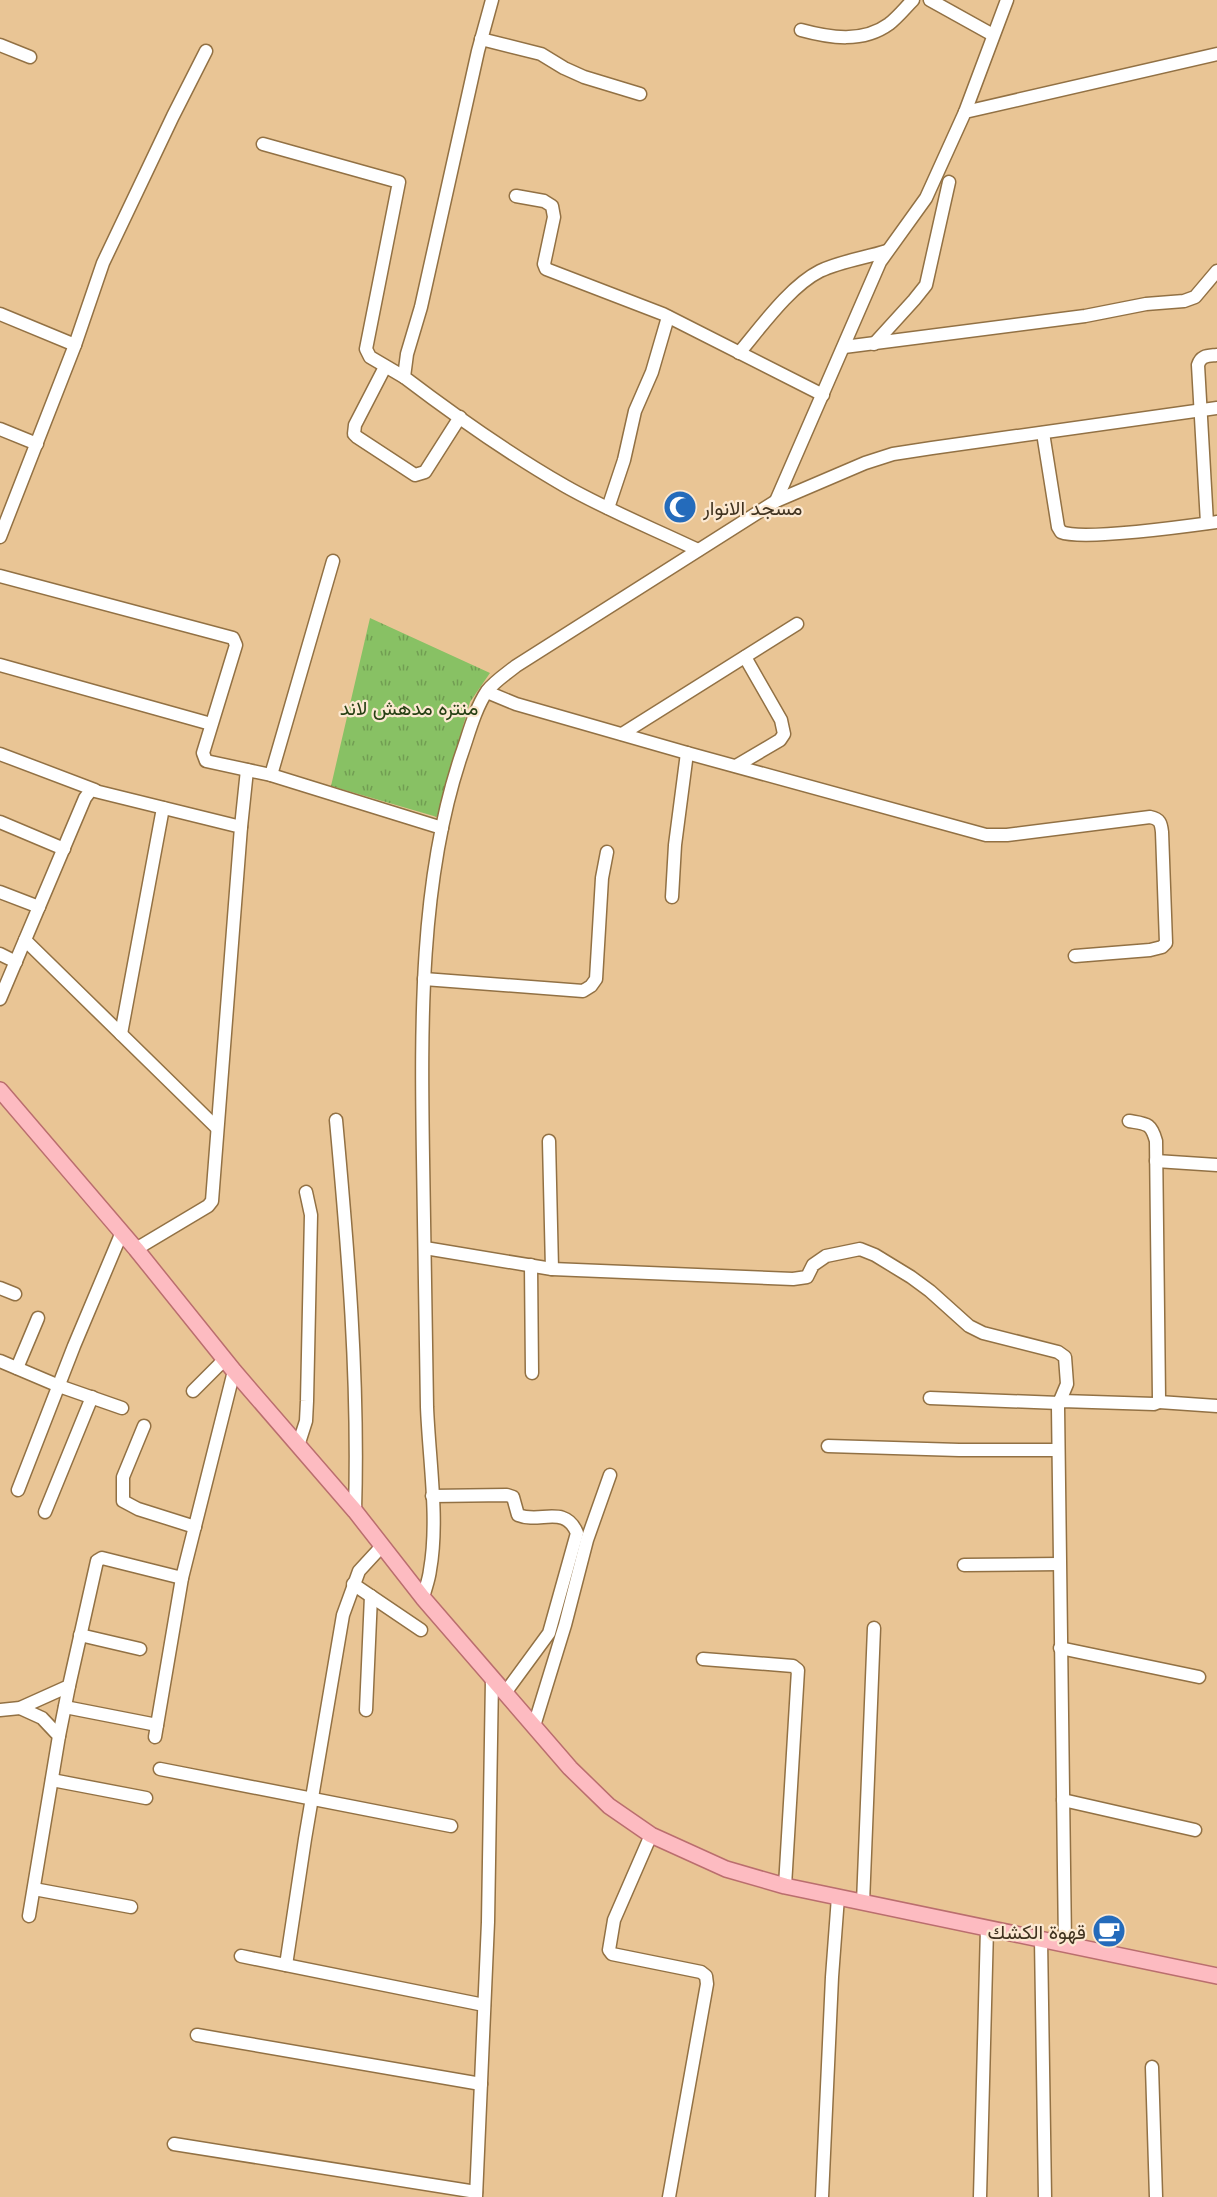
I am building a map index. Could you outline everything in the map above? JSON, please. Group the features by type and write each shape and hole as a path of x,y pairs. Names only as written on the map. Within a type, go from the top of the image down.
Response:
{"main road":[{"path":"0,1090 355,1511 423,1598 570,1768 609,1806 651,1835 726,1869 785,1886 1217,1976"}],"street":[{"path":"404,377 407,354 421,307 481,39 492,0"},
{"path":"801,30 828,38 876,31 889,23 913,0"},
{"path":"930,0 993,35"},
{"path":"776,501 880,262 926,198 965,112 1007,0"},
{"path":"481,39 541,54 584,77 640,94"},
{"path":"0,45 30,57"},
{"path":"0,537 75,345 107,255 206,51"},
{"path":"965,112 1217,54"},
{"path":"262,144 399,182 366,339 366,349 370,357 404,377 531,466 566,487 698,550"},
{"path":"874,344 926,285 949,182"},
{"path":"516,196 548,203 554,211 544,264 546,269 668,317 823,395"},
{"path":"739,353 779,305 818,272 887,251"},
{"path":"844,347 1085,316 1146,304 1184,301 1195,297 1217,271"},
{"path":"0,314 75,345"},
{"path":"608,508 624,460 635,411 652,372 668,317"},
{"path":"1043,433 1058,527 1061,532 1074,535 1100,534 1212,523 1200,411 1199,360 1217,355"},
{"path":"385,367 355,425 354,434 357,437 415,475 421,474 425,472 460,417"},
{"path":"423,1598 433,1547 427,1410 424,1248 422,1061 424,979 442,828 455,773 473,722 487,692 494,683 516,666 776,501 865,463 893,454 1217,408"},
{"path":"0,429 37,444"},
{"path":"271,775 333,561"},
{"path":"0,576 233,638 236,645 203,753 206,761 271,775 442,828"},
{"path":"622,734 797,624"},
{"path":"736,766 780,740 784,734 781,720 745,657"},
{"path":"0,665 211,724"},
{"path":"487,692 516,704 986,835 1007,835 1150,817 1157,819 1161,823 1162,832 1166,943 1162,947 1150,950 1075,957"},
{"path":"672,897 677,822 687,753"},
{"path":"0,754 95,790 241,826"},
{"path":"136,1249 212,1201 247,770"},
{"path":"0,999 85,798 91,790 95,790"},
{"path":"121,1034 163,808"},
{"path":"0,822 64,849"},
{"path":"424,979 583,991 591,986 596,979 602,878 606,852"},
{"path":"0,892 39,907"},
{"path":"26,940 217,1128"},
{"path":"0,954 16,962"},
{"path":"336,1120 347,1240 357,1450 355,1511"},
{"path":"1129,1121 1148,1124 1153,1130 1156,1141 1159,1402"},
{"path":"549,1142 552,1269"},
{"path":"1156,1161 1217,1165"},
{"path":"298,1446 306,1421 307,1401 311,1215 306,1192"},
{"path":"18,1490 122,1232"},
{"path":"424,1248 552,1269 793,1279 807,1277 813,1266 826,1256 860,1249 876,1255 911,1277 969,1326 983,1334 1058,1352 1065,1357 1066,1391 1059,1403 1057,1450 1065,1945"},
{"path":"531,1265 532,1373"},
{"path":"0,1288 15,1294"},
{"path":"17,1368 38,1318"},
{"path":"0,1361 59,1386 122,1408"},
{"path":"194,1391 230,1365"},
{"path":"64,1707 156,1731 182,1578 230,1365"},
{"path":"45,1512 92,1397"},
{"path":"930,1398 1059,1403 1062,1401 1159,1402 1217,1406"},
{"path":"144,1426 123,1477 123,1501 138,1509 195,1527"},
{"path":"828,1446 1057,1450"},
{"path":"534,1726 562,1636 587,1540 610,1474"},
{"path":"432,1496 507,1495 513,1497 519,1515 531,1518 550,1516 564,1518 573,1523 577,1533 549,1633 505,1693"},
{"path":"286,1965 341,1625 353,1584 365,1563 382,1546"},
{"path":"29,1916 64,1707 95,1564 102,1558 182,1578"},
{"path":"964,1565 1059,1563"},
{"path":"353,1584 421,1630"},
{"path":"366,1710 371,1596"},
{"path":"863,1903 874,1628"},
{"path":"80,1635 140,1649"},
{"path":"1060,1648 1199,1677"},
{"path":"703,1659 793,1666 798,1670 785,1886"},
{"path":"174,2144 476,2195 488,1922 492,1679"},
{"path":"0,1710 20,1708 69,1686"},
{"path":"20,1708 42,1718 59,1736"},
{"path":"160,1769 451,1826"},
{"path":"52,1780 146,1798"},
{"path":"1063,1800 1195,1830"},
{"path":"651,1835 614,1920 609,1950 612,1954 701,1972 706,1976 707,1984 669,2197"},
{"path":"34,1889 131,1907"},
{"path":"822,2197 838,1898"},
{"path":"980,2197 987,1928"},
{"path":"1041,1939 1045,2197"},
{"path":"241,1956 484,2005"},
{"path":"197,2036 481,2084"},
{"path":"1152,2067 1156,2197"}],"green space":[{"name":"منتره مدهش لاند","path":"370,618 490,673 470,702 437,817 331,786"}],"place":[{"name":"مسجد الانوار","path":"680,507"},
{"name":"قهوة الكشك","path":"1109,1931"}]}
